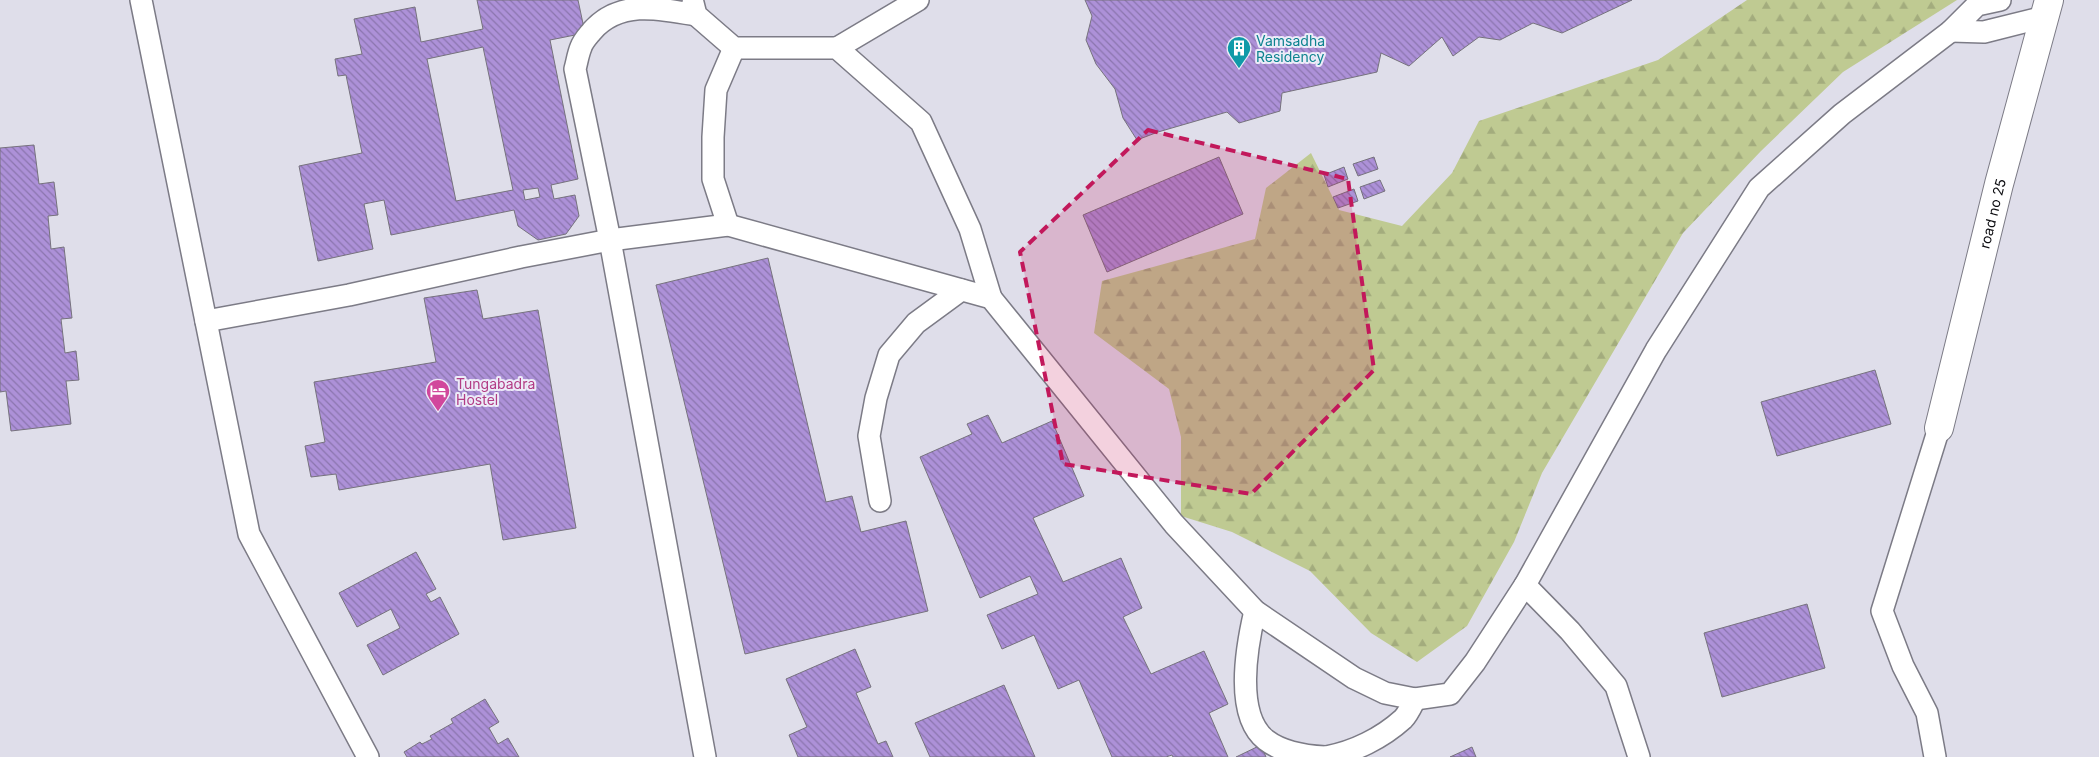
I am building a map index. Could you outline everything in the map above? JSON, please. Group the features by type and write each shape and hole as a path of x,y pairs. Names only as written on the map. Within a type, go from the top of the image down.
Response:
{"street":[{"name":"road no 25","path":"1939,428 1999,184 2047,9"}],"lane":[{"path":"141,0 249,534 368,757"},
{"path":"705,757 610,240 575,69 581,45 598,23 611,13 629,8 654,7 694,8 734,48 837,48 918,0"},
{"path":"837,48 921,122 970,229 991,298 1174,524 1255,611 1354,678 1385,693 1415,699 1450,694 1475,662 1525,585 1656,350 1759,188 1842,114 1951,32 1977,5 2000,0"},
{"path":"1951,32 1984,32 2047,9"},
{"path":"728,225 714,179 712,137 716,90 734,48"},
{"path":"206,321 349,295 521,257 610,240 728,225 991,298"},
{"path":"880,501 869,436 876,398 888,355 916,323 960,290"},
{"path":"1935,757 1927,714 1903,666 1882,611 1939,428"},
{"path":"1525,585 1570,631 1616,686 1639,757"},
{"path":"1255,611 1245,674 1247,700 1254,725 1265,740 1282,749 1304,756 1326,757 1345,754 1372,741 1404,718 1415,699"}],"highlighted area":[{"path":"1148,130 1348,179 1374,370 1251,494 1063,464 1020,252"}],"green space":[{"path":"1747,0 1957,0 1843,72 1761,151 1683,233 1542,473 1514,542 1467,626 1417,662 1371,633 1310,571 1232,532 1181,516 1181,437 1169,389 1094,333 1102,281 1255,239 1266,188 1311,153 1339,210 1402,226 1452,173 1479,121 1658,60"}],"building":[{"path":"477,0 578,0 585,33 550,40 578,179 551,185 554,199 575,195 579,216 566,234 538,240 518,226 514,210 391,235 384,200 364,204 373,249 318,261 299,166 362,153 346,75 338,76 335,59 362,54 354,19 415,7 421,42 483,29","holes":["483,47 513,190 456,201 427,59","538,188 540,197 525,200 523,190"]},
{"name":"Vamsadha Residency","path":"1085,0 1632,0 1562,33 1533,23 1500,40 1479,37 1453,56 1442,37 1409,66 1381,53 1377,72 1282,93 1280,111 1239,123 1227,112 1137,140 1123,118 1115,89 1096,64 1086,40 1092,16"},
{"path":"34,145 39,184 54,182 58,215 48,216 51,249 64,247 72,318 61,319 65,353 76,351 79,380 66,381 71,424 11,431 6,391 0,392 0,148"},
{"path":"1219,157 1243,214 1107,272 1083,215"},
{"path":"1374,157 1378,169 1358,176 1353,164"},
{"path":"1344,167 1348,179 1328,187 1324,175"},
{"path":"1380,180 1385,191 1364,199 1360,187"},
{"path":"1354,189 1358,201 1338,208 1333,197"},
{"path":"768,258 826,502 852,496 861,532 906,521 928,611 745,654 656,285"},
{"name":"Tungabadra Hostel","path":"477,290 483,319 538,310 576,528 503,540 490,464 339,490 336,474 311,477 305,446 325,442 314,382 436,362 424,298"},
{"path":"1875,370 1891,424 1777,456 1761,402"},
{"path":"988,415 1002,443 1052,421 1084,496 1033,518 1063,582 1121,558 1142,608 1123,617 1151,674 1204,651 1228,704 1209,713 1228,757 1173,757 1172,755 1166,757 1112,757 1079,680 1058,689 1034,635 1002,649 987,615 1038,594 1030,576 980,598 920,457 972,434 967,424"},
{"path":"416,552 436,589 426,594 431,602 440,597 459,634 383,675 367,645 400,628 391,609 357,627 339,593"},
{"path":"1807,604 1825,668 1722,697 1704,633"},
{"path":"855,649 871,687 856,693 878,744 886,741 893,757 798,757 789,735 807,727 786,679"},
{"path":"1004,685 1035,757 930,757 915,723"},
{"path":"485,699 499,722 489,728 498,744 508,738 519,757 407,757 404,752 420,742 422,744 432,739 430,736 453,723 451,719"},
{"path":"1261,745 1266,757 1236,757"},
{"path":"1472,747 1476,757 1450,757"}],"place":[{"name":"Vamsadha Residency","path":"1239,69"},
{"name":"Tungabadra Hostel","path":"438,412"}]}
